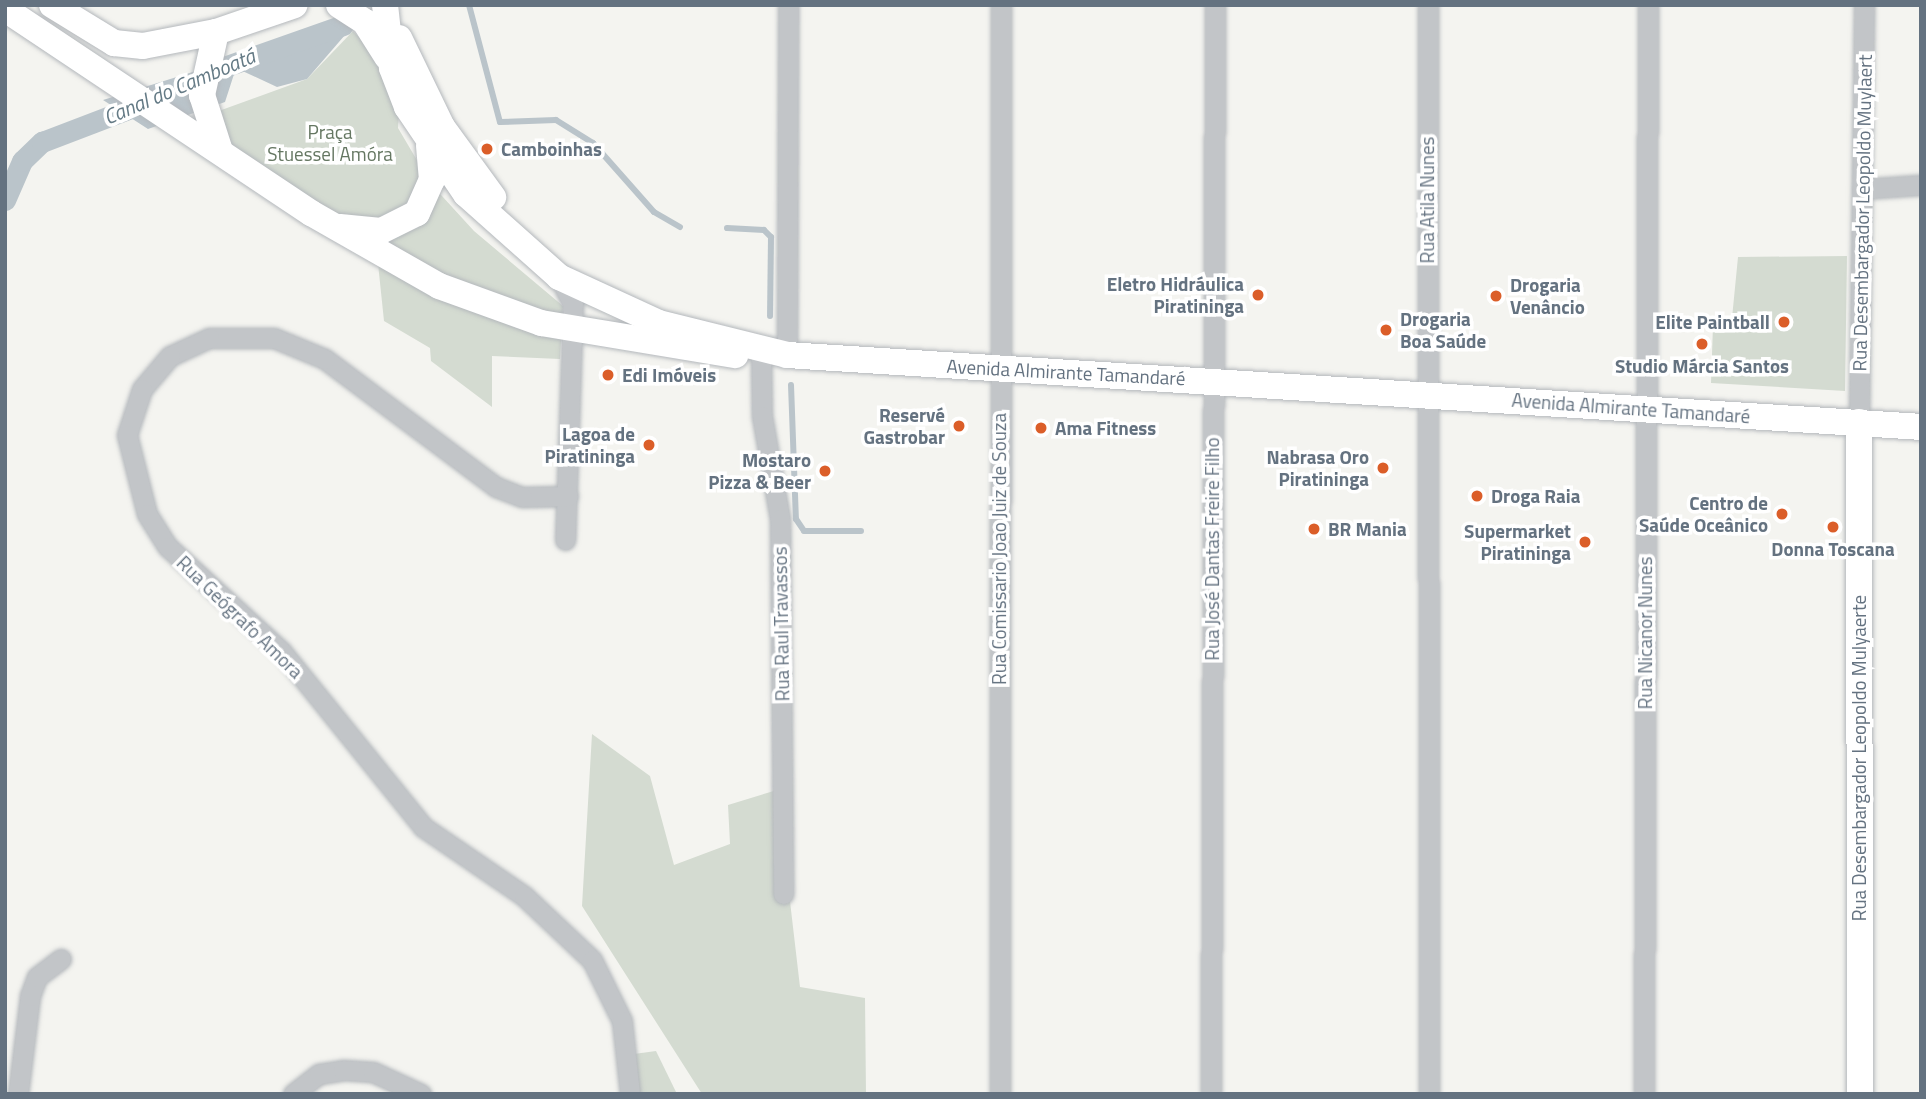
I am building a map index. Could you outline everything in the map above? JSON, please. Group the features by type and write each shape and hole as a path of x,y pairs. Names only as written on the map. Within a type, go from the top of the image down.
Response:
{"street":[{"path":"52,5 99,36 126,45 212,40 295,5"},
{"path":"339,5 365,22 393,68"},
{"path":"386,5 442,127 505,211 545,245 616,289 722,327 775,355"},
{"name":"Avenida Almirante Tamandaré","path":"386,5 393,68 429,146 485,216 559,276 630,313 775,355 1213,380 1921,427"},
{"name":"Rua Raul Travassos","path":"783,894 780,519 762,416 775,355 788,5"},
{"name":"Rua Comissario Joao Juiz de Souza","path":"1000,1094 1001,5"},
{"name":"Rua José Dantas Freire Filho","path":"1210,1094 1214,5"},
{"name":"Rua Atila Nunes","path":"1426,394 1428,5"},
{"name":"Rua Nicanor Nunes","path":"1644,1094 1648,5"},
{"name":"Rua Desembargador Leopoldo Muylaert","path":"1859,422 1864,5"},
{"path":"5,9 117,84 192,121 220,152 331,225 439,286 511,314 573,329 690,352 775,355"},
{"path":"192,121 212,40"},
{"path":"331,225 381,231 417,213 432,180 429,146"},
{"path":"1862,189 1921,185"},
{"path":"559,276 569,289 573,329 565,540"},
{"name":"Rua Geógrafo Amora","path":"568,496 522,497 496,487 326,359 274,338 209,338 170,356 142,389 127,435 147,514 177,557 282,652 423,827 524,896 592,960 622,1021 630,1094"},
{"path":"1426,394 1429,1094"},
{"name":"Rua Desembargador Leopoldo Mulyaerte","path":"1859,422 1860,1094"},
{"path":"18,1094 30,996 37,978 61,959"},
{"path":"293,1094 319,1074 343,1070 373,1072 421,1094"}],"green space":[{"name":"Praça Stuessel Amóra","path":"353,31 374,53 399,111 398,128 431,184 474,231 563,306 560,359 492,356 492,407 431,361 430,348 384,321 377,254 180,125 307,79"},
{"name":"Elite Paintball","path":"1847,256 1845,391 1711,383 1713,325 1732,318 1738,257"},
{"path":"592,734 650,776 674,865 730,844 728,805 777,790 800,987 865,998 866,1094 702,1094 582,906"},
{"path":"656,1051 677,1094 628,1094 634,1054"}],"water":[{"path":"343,25 345,35 307,79 277,87 236,68 225,102 148,129 103,100"}],"waterway":[{"path":"469,5 500,122 556,120 593,143 654,212 680,227"},
{"name":"Canal do Camboatá","path":"207,73 343,25"},
{"name":"Canal do Camboatá","path":"5,200 22,161 42,142 147,102"},
{"path":"727,228 764,230 771,237 770,316"},
{"path":"791,385 796,519 804,531 861,531"}],"place":[{"name":"Camboinhas","path":"487,149"},
{"name":"Eletro Hidráulica Piratininga","path":"1258,295"},
{"name":"Drogaria Venâncio","path":"1496,296"},
{"name":"Elite Paintball","path":"1784,322"},
{"name":"Drogaria Boa Saúde","path":"1386,330"},
{"name":"Studio Márcia Santos","path":"1702,344"},
{"name":"Edi Imóveis","path":"608,375"},
{"name":"Reservé Gastrobar","path":"959,426"},
{"name":"Ama Fitness","path":"1041,428"},
{"name":"Lagoa de Piratininga","path":"649,445"},
{"name":"Nabrasa Oro Piratininga","path":"1383,468"},
{"name":"Mostaro Pizza & Beer","path":"825,471"},
{"name":"Droga Raia","path":"1477,496"},
{"name":"Centro de Saúde Oceânico","path":"1782,514"},
{"name":"Donna Toscana","path":"1833,527"},
{"name":"BR Mania","path":"1314,529"},
{"name":"Supermarket Piratininga","path":"1585,542"}]}
